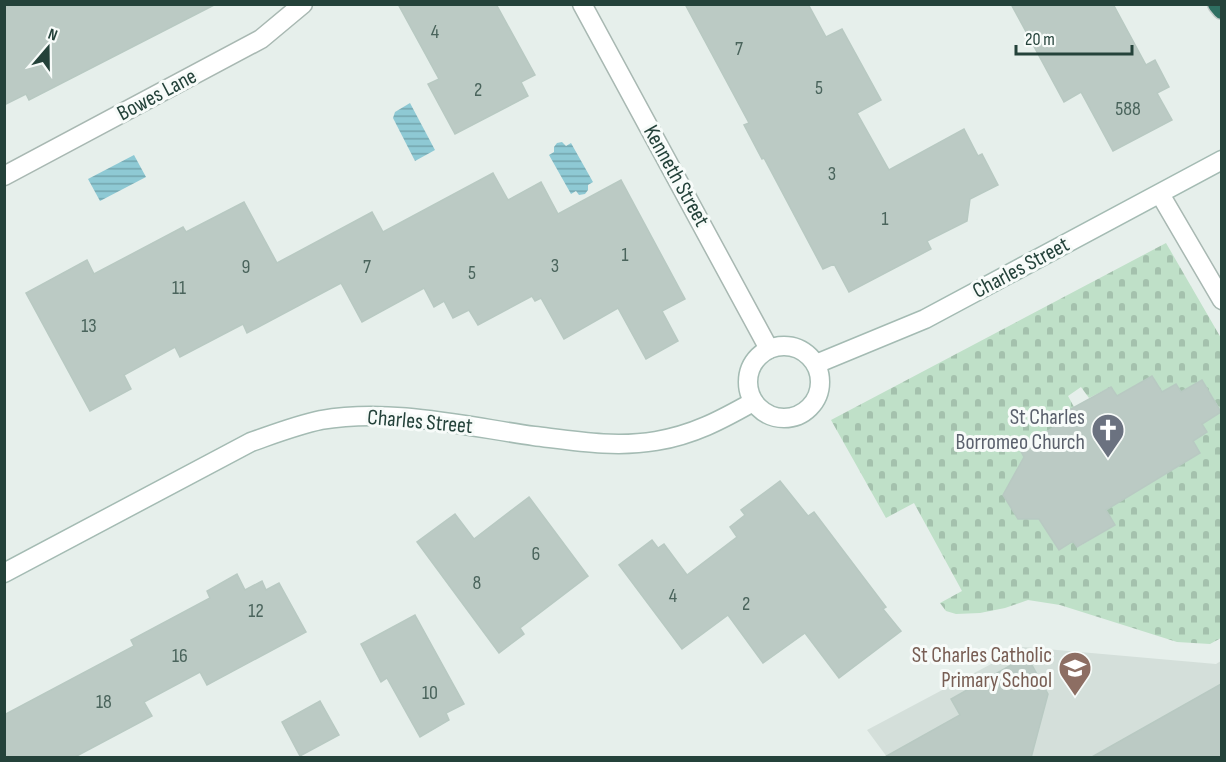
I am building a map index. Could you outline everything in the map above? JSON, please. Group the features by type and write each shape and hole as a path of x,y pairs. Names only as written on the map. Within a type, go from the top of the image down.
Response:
{"highway":[{"path":"1217,4 1221,10"}],"street":[{"name":"Bowes Lane","path":"4,176 261,39 303,4"},
{"name":"Kenneth Street","path":"582,4 769,349"},
{"name":"Charles Street","path":"816,364 925,319 1221,160"},
{"path":"1160,194 1221,300"},
{"path":"779,346 800,349 816,364 820,375 817,399 809,409 799,415 789,418 768,415 753,402 748,390 747,378 751,366 769,349 779,346"},
{"name":"Charles Street","path":"4,573 251,442 285,429 321,420 355,416 389,416 579,442 631,444 675,437 708,427 753,402"}],"shaded area":[{"name":"St Charles Catholic Primary School","path":"1023,647 1216,664 1221,661 1221,757 887,757 867,730"}],"green space":[{"path":"1166,243 1221,338 1221,411 1202,380 1181,392 1176,384 1162,392 1152,376 1117,396 1111,387 1089,398 1081,387 1068,396 1074,407 1049,421 1053,428 1019,448 1030,465 1003,495 1018,519 1039,519 1059,550 1073,541 1078,547 1115,525 1106,510 1200,453 1193,441 1207,432 1202,424 1221,412 1221,638 1210,644 1177,642 1060,605 1028,600 980,613 956,614 946,611 940,603 962,591 914,503 886,518 831,420"}],"water":[{"path":"410,103 435,150 415,161 393,118 395,112"},
{"path":"562,142 566,146 571,143 593,182 588,185 585,194 579,195 576,191 571,194 549,155 554,152 557,143"},
{"path":"134,155 146,177 100,201 88,179"}],"building":[{"path":"4,4 216,4 29,100 26,94 4,105"},
{"path":"398,4 496,4 535,75 521,82 528,96 455,134 428,84 439,79"},
{"path":"685,4 808,4 826,37 842,29 881,100 857,113 889,170 964,129 978,156 982,154 998,185 970,199 967,221 927,241 931,249 849,292 834,264 823,269 744,125 749,123"},
{"path":"1011,4 1113,4 1146,65 1155,60 1169,87 1157,93 1172,120 1113,151 1081,92 1064,102"},
{"path":"493,173 508,200 541,182 558,214 621,180 685,299 662,311 678,341 646,359 618,308 564,339 541,298 535,301 532,296 478,325 469,310 453,318 444,301 434,307 424,288 362,322 341,283 247,333 243,324 180,357 175,347 124,375 131,389 90,411 26,293 87,260 94,274 183,227 186,232 244,202 277,263 372,212 383,232"},
{"name":"St Charles Borromeo Church","path":"1152,376 1162,392 1176,384 1181,392 1202,380 1221,412 1202,424 1207,432 1193,441 1200,453 1106,510 1115,525 1077,547 1073,541 1059,550 1039,519 1018,519 1003,495 1024,457 1019,448 1053,428 1049,421 1111,387 1117,396"},
{"path":"780,481 808,516 814,512 886,607 883,609 901,631 839,678 805,633 763,663 728,615 682,649 619,565 652,540 658,548 664,544 687,575 737,537 730,527 745,515 741,510"},
{"path":"529,497 588,576 520,628 524,634 499,653 417,542 455,514 474,539"},
{"path":"237,574 245,590 262,581 266,590 279,583 306,632 207,685 200,672 144,702 152,716 73,758 4,758 4,715 134,646 131,640 210,598 207,591"},
{"path":"415,615 464,704 446,713 449,720 420,737 387,678 381,682 361,644"},
{"path":"1027,656 1048,694 1031,758 883,758 960,715 951,699"},
{"path":"1221,684 1221,758 1090,758"},
{"path":"320,701 339,735 300,756 282,722"}],"place":[{"name":"St Charles Borromeo Church","path":"1108,459"},
{"name":"St Charles Catholic Primary School","path":"1075,697"}]}
